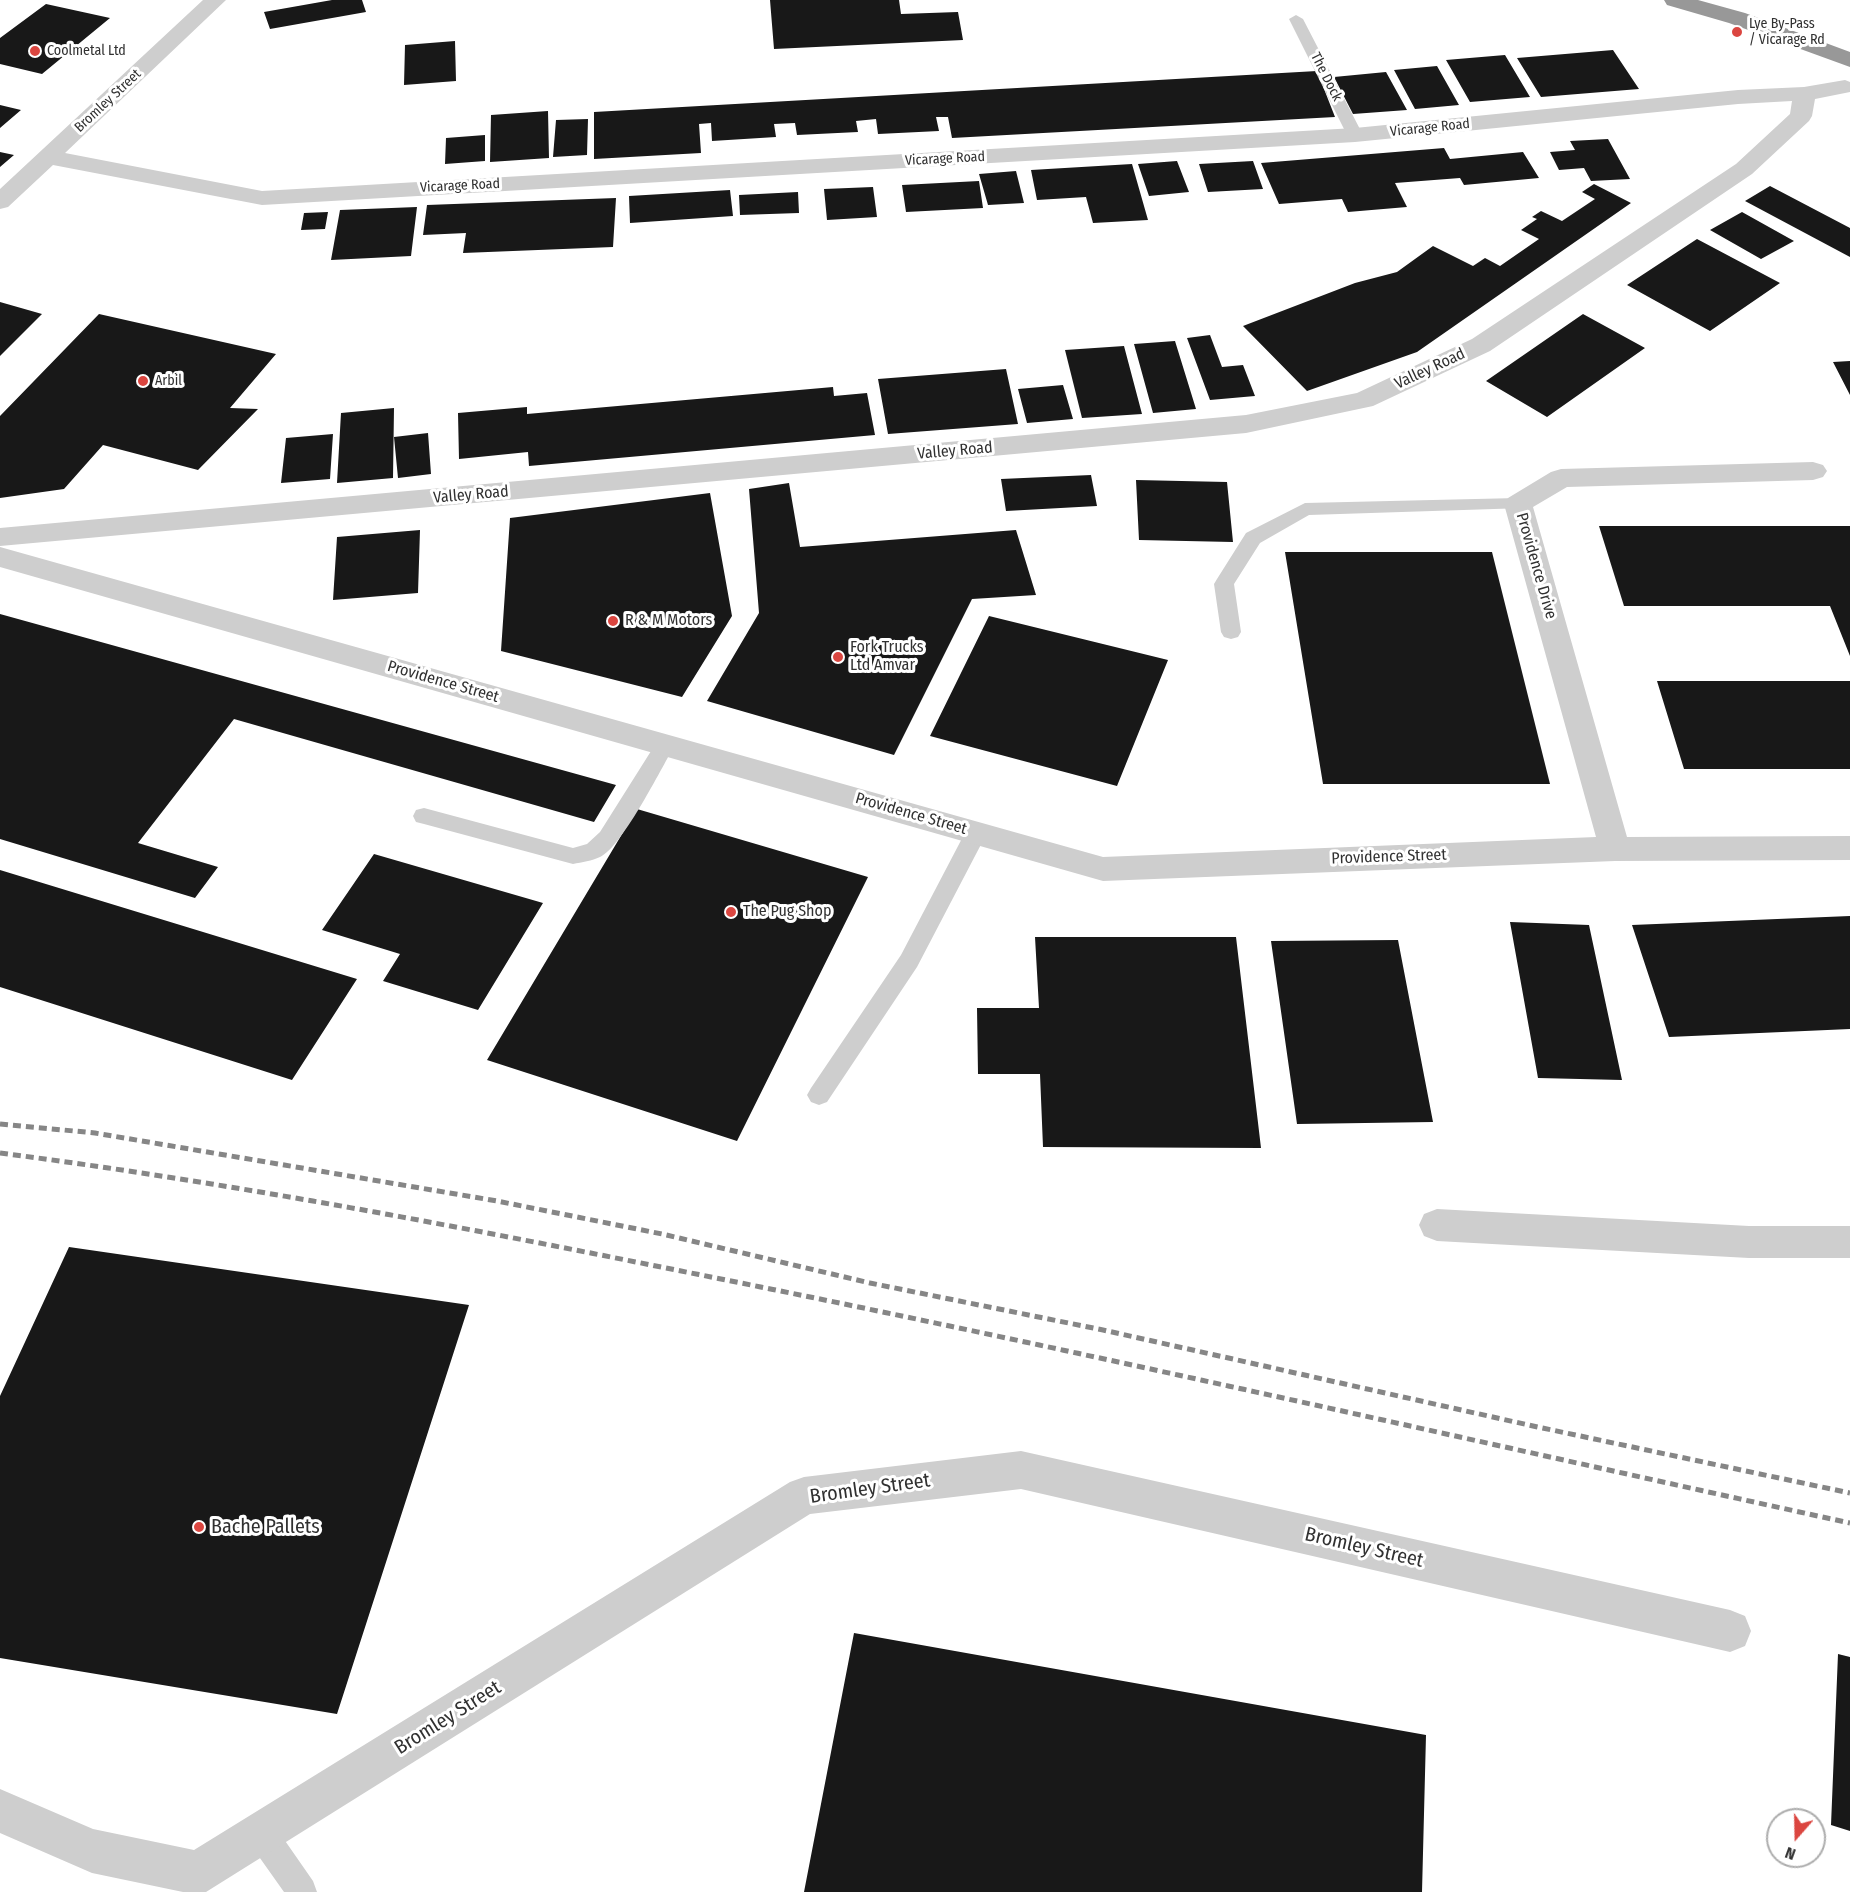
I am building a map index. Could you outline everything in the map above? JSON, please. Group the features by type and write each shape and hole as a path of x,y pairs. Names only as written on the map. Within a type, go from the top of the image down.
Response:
{"highway":[{"path":"1676,0 1737,18 1850,60"}],"street":[{"name":"Bromley Street","path":"0,202 215,0"},
{"name":"Vicarage Road","path":"48,157 262,198 1355,135 1727,98 1804,94 1845,87"},
{"name":"Valley Road","path":"0,537 1246,424 1364,400 1481,345 1744,169 1801,116 1804,94"},
{"name":"Providence Drive","path":"1615,849 1518,504 1562,478 1813,471"},
{"name":"Providence Street","path":"0,557 1103,869 1615,849 1850,848"},
{"path":"1437,1224 1749,1242 1850,1242"},
{"name":"Bromley Street","path":"0,1811 92,1851 198,1873 804,1496 1021,1470 1730,1631"}],"lane":[{"name":"The Dock","path":"1296,18 1355,135"},
{"path":"1231,632 1224,584 1253,538 1305,509 1518,504"},
{"path":"424,816 573,856 594,851 608,838 665,745"},
{"path":"819,1095 909,961 976,833"},
{"path":"261,1833 302,1892"}],"building":[{"path":"332,0 362,0 366,12 270,29 264,12"},
{"path":"770,0 899,0 901,14 958,12 963,40 774,49"},
{"name":"Coolmetal Ltd","path":"46,4 110,18 42,74 0,64 0,38"},
{"path":"455,41 456,81 404,85 405,45"},
{"path":"1613,50 1639,89 1541,97 1517,58"},
{"path":"1505,55 1530,97 1470,102 1446,60"},
{"path":"1437,66 1459,105 1415,109 1394,70"},
{"path":"1317,71 1335,117 952,138 948,117 936,117 939,131 878,134 876,119 856,121 858,132 797,135 795,123 774,124 776,137 712,141 711,123 699,124 701,153 594,159 594,112"},
{"path":"1386,72 1407,110 1353,114 1334,77"},
{"path":"0,105 21,110 0,128"},
{"path":"548,111 549,158 490,162 491,115"},
{"path":"588,119 587,155 553,157 556,120"},
{"path":"485,135 485,161 445,164 446,138"},
{"path":"1608,139 1630,179 1591,181 1584,168 1559,170 1550,152 1575,150 1570,141"},
{"path":"1444,148 1450,159 1523,152 1539,178 1464,185 1460,178 1395,183 1407,207 1348,212 1342,199 1279,204 1261,163"},
{"path":"0,152 14,155 0,167"},
{"path":"1177,161 1189,192 1149,196 1138,164"},
{"path":"1253,161 1263,189 1208,192 1199,164"},
{"path":"1132,164 1148,220 1093,223 1086,197 1037,200 1031,170"},
{"path":"1016,171 1024,203 988,205 979,174"},
{"path":"979,181 983,208 906,212 902,185"},
{"path":"1594,184 1631,203 1417,352 1307,391 1243,326 1355,283 1397,272 1433,246 1473,266 1485,258 1500,266 1539,239 1521,230 1537,219 1532,217 1541,211 1562,221 1595,199 1582,192"},
{"path":"1770,186 1850,228 1850,257 1745,201"},
{"path":"873,187 877,217 827,220 824,189"},
{"path":"730,190 733,216 630,223 629,196"},
{"path":"798,192 799,213 740,215 739,195"},
{"path":"616,198 613,247 463,253 466,233 423,235 427,205"},
{"path":"417,207 411,256 331,260 340,210"},
{"path":"328,212 325,229 301,230 304,213"},
{"path":"1742,212 1794,241 1761,259 1710,230"},
{"path":"1697,239 1780,283 1710,331 1627,285"},
{"path":"0,302 42,314 0,356"},
{"name":"Arbil","path":"99,314 276,354 230,408 258,409 198,470 103,445 64,489 0,498 0,416"},
{"path":"1583,314 1645,348 1547,417 1486,381"},
{"path":"1210,335 1222,367 1243,365 1255,396 1210,400 1187,338"},
{"path":"1175,341 1196,409 1153,413 1134,344"},
{"path":"1124,346 1142,414 1082,418 1065,350"},
{"path":"1850,361 1850,395 1833,362"},
{"path":"1006,369 1018,424 888,434 878,379"},
{"path":"1063,385 1073,419 1027,423 1018,389"},
{"path":"833,387 834,396 867,393 875,435 529,466 528,452 459,459 458,413 527,407 527,414"},
{"path":"394,408 393,478 337,483 341,413"},
{"path":"428,433 431,474 398,478 394,437"},
{"path":"333,434 330,479 281,483 286,438"},
{"path":"1091,475 1097,506 1006,511 1001,479"},
{"path":"1136,480 1227,482 1233,542 1139,540"},
{"name":"Fork Trucks Ltd Amvar","path":"789,483 800,547 1016,530 1036,595 972,599 894,755 707,701 759,613 749,489"},
{"path":"710,493 732,616 682,697 501,651 510,518"},
{"path":"1599,526 1850,526 1850,656 1830,606 1624,606"},
{"path":"420,530 418,593 333,600 337,537"},
{"path":"1285,552 1492,552 1550,784 1323,784"},
{"path":"0,614 616,785 594,822 234,719 138,843 218,867 195,898 0,839"},
{"name":"Fork Trucks Ltd Amvar","path":"989,616 1168,660 1117,786 930,736"},
{"path":"1657,681 1850,681 1850,769 1684,769"},
{"path":"637,809 868,877 737,1141 487,1060"},
{"path":"374,854 543,903 478,1010 383,981 400,954 322,930"},
{"path":"0,870 357,979 292,1080 0,987"},
{"path":"1850,916 1850,1029 1669,1037 1632,925"},
{"path":"1510,922 1589,925 1622,1080 1538,1078"},
{"path":"1035,937 1236,937 1261,1148 1043,1147 1040,1074 978,1074 977,1008 1039,1008"},
{"path":"1398,940 1433,1122 1297,1124 1271,941"},
{"name":"Bache Pallets","path":"69,1247 469,1305 337,1714 0,1658 0,1396"},
{"path":"854,1633 1426,1735 1422,1892 804,1892"},
{"path":"1838,1654 1850,1657 1850,1831 1831,1825"}],"railway":[{"path":"0,1124 95,1133 497,1201 662,1234 870,1283 1103,1330 1533,1426 1850,1493"},
{"path":"0,1153 174,1178 347,1207 691,1273 1126,1364 1850,1523"}],"place":[{"name":"Lye By-Pass / Vicarage Rd","path":"1737,32"},
{"name":"Coolmetal Ltd","path":"35,51"},
{"name":"Arbil","path":"143,381"},
{"name":"R & M Motors","path":"613,621"},
{"name":"Fork Trucks Ltd Amvar","path":"838,657"},
{"name":"The Pug Shop","path":"731,912"},
{"name":"Bache Pallets","path":"199,1527"}]}
